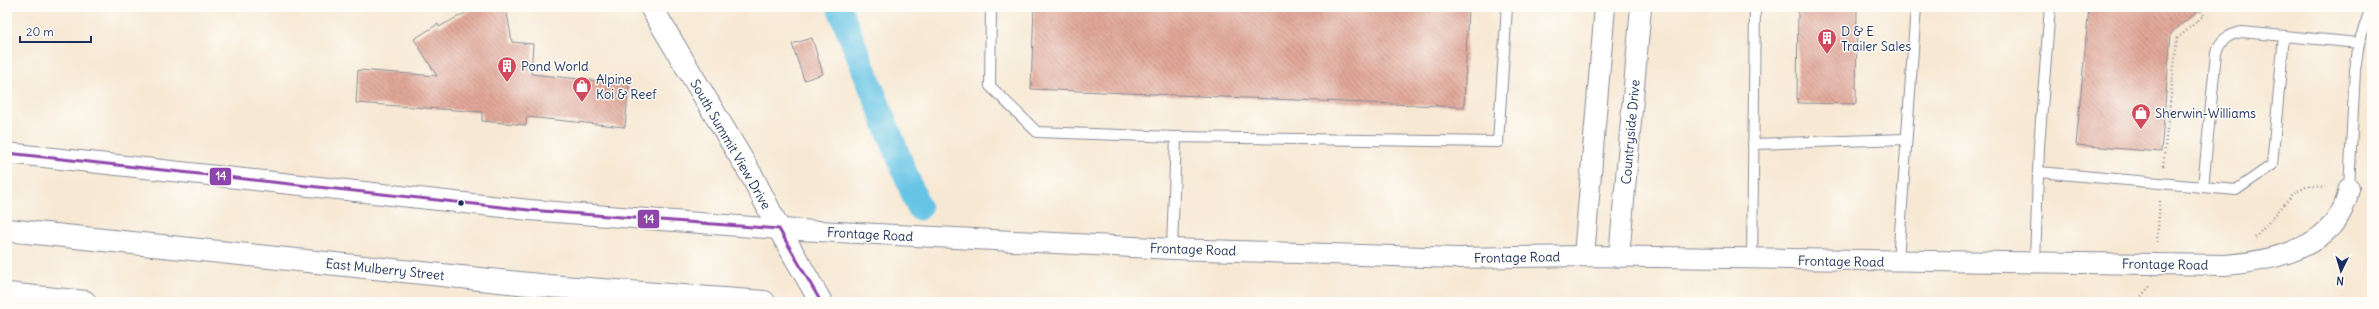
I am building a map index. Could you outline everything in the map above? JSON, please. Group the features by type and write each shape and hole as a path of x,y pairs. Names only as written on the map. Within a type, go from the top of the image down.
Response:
{"main road":[{"name":"South Summit View Drive","path":"651,7 753,178 779,229 821,302"},
{"name":"East Mulberry Street","path":"7,230 548,286 764,302"},
{"path":"7,294 85,302"}],"street":[{"path":"1584,256 1605,7"},
{"name":"Countryside Drive","path":"1619,258 1641,7"},
{"name":"Frontage Road","path":"7,153 529,210 779,229 1172,249 1457,258 1584,256 1752,260 2225,265 2258,262 2287,255 2312,242 2331,226 2343,210 2348,193"}],"lane":[{"path":"991,7 990,86 1036,132 1176,137 1498,142 1507,7"},
{"path":"1752,260 1755,7"},
{"path":"1898,261 1916,7"},
{"path":"2036,262 2039,146 2050,7"},
{"path":"2348,193 2359,43 2371,7"},
{"path":"2203,187 2216,53 2219,44 2229,35 2241,32 2359,43"},
{"path":"2039,172 2236,190 2272,165 2284,36"},
{"path":"1172,249 1176,137"},
{"path":"1753,144 1906,139"}],"path":[{"path":"2164,244 2156,244 2177,39 2204,15 2200,10"},
{"path":"2253,240 2283,204 2301,189 2308,186 2325,187 2348,193"},
{"path":"2127,300 2138,300 2150,285 2154,264"}],"building":[{"path":"476,7 504,7 507,13 512,42 533,44 531,74 629,84 625,127 527,117 526,125 482,121 482,112 356,103 358,70 437,76 414,39 438,24 439,27"},
{"path":"1034,7 1468,7 1464,107 1031,89"},
{"name":"D & E Trailer Sales","path":"1798,7 1857,7 1856,104 1797,103"},
{"path":"2089,7 2202,7 2171,33 2161,152 2076,145"},
{"path":"812,38 823,74 804,80 792,44"}],"waterway":[{"path":"839,7 919,208"}],"transit line":[{"name":"14","path":"7,153 529,210 779,229 821,302"}],"place":[{"name":"D & E Trailer Sales","path":"1827,55"},
{"name":"Pond World","path":"507,83"},
{"name":"Alpine Koi & Reef","path":"582,103"},
{"name":"Sherwin-Williams","path":"2141,130"}]}
